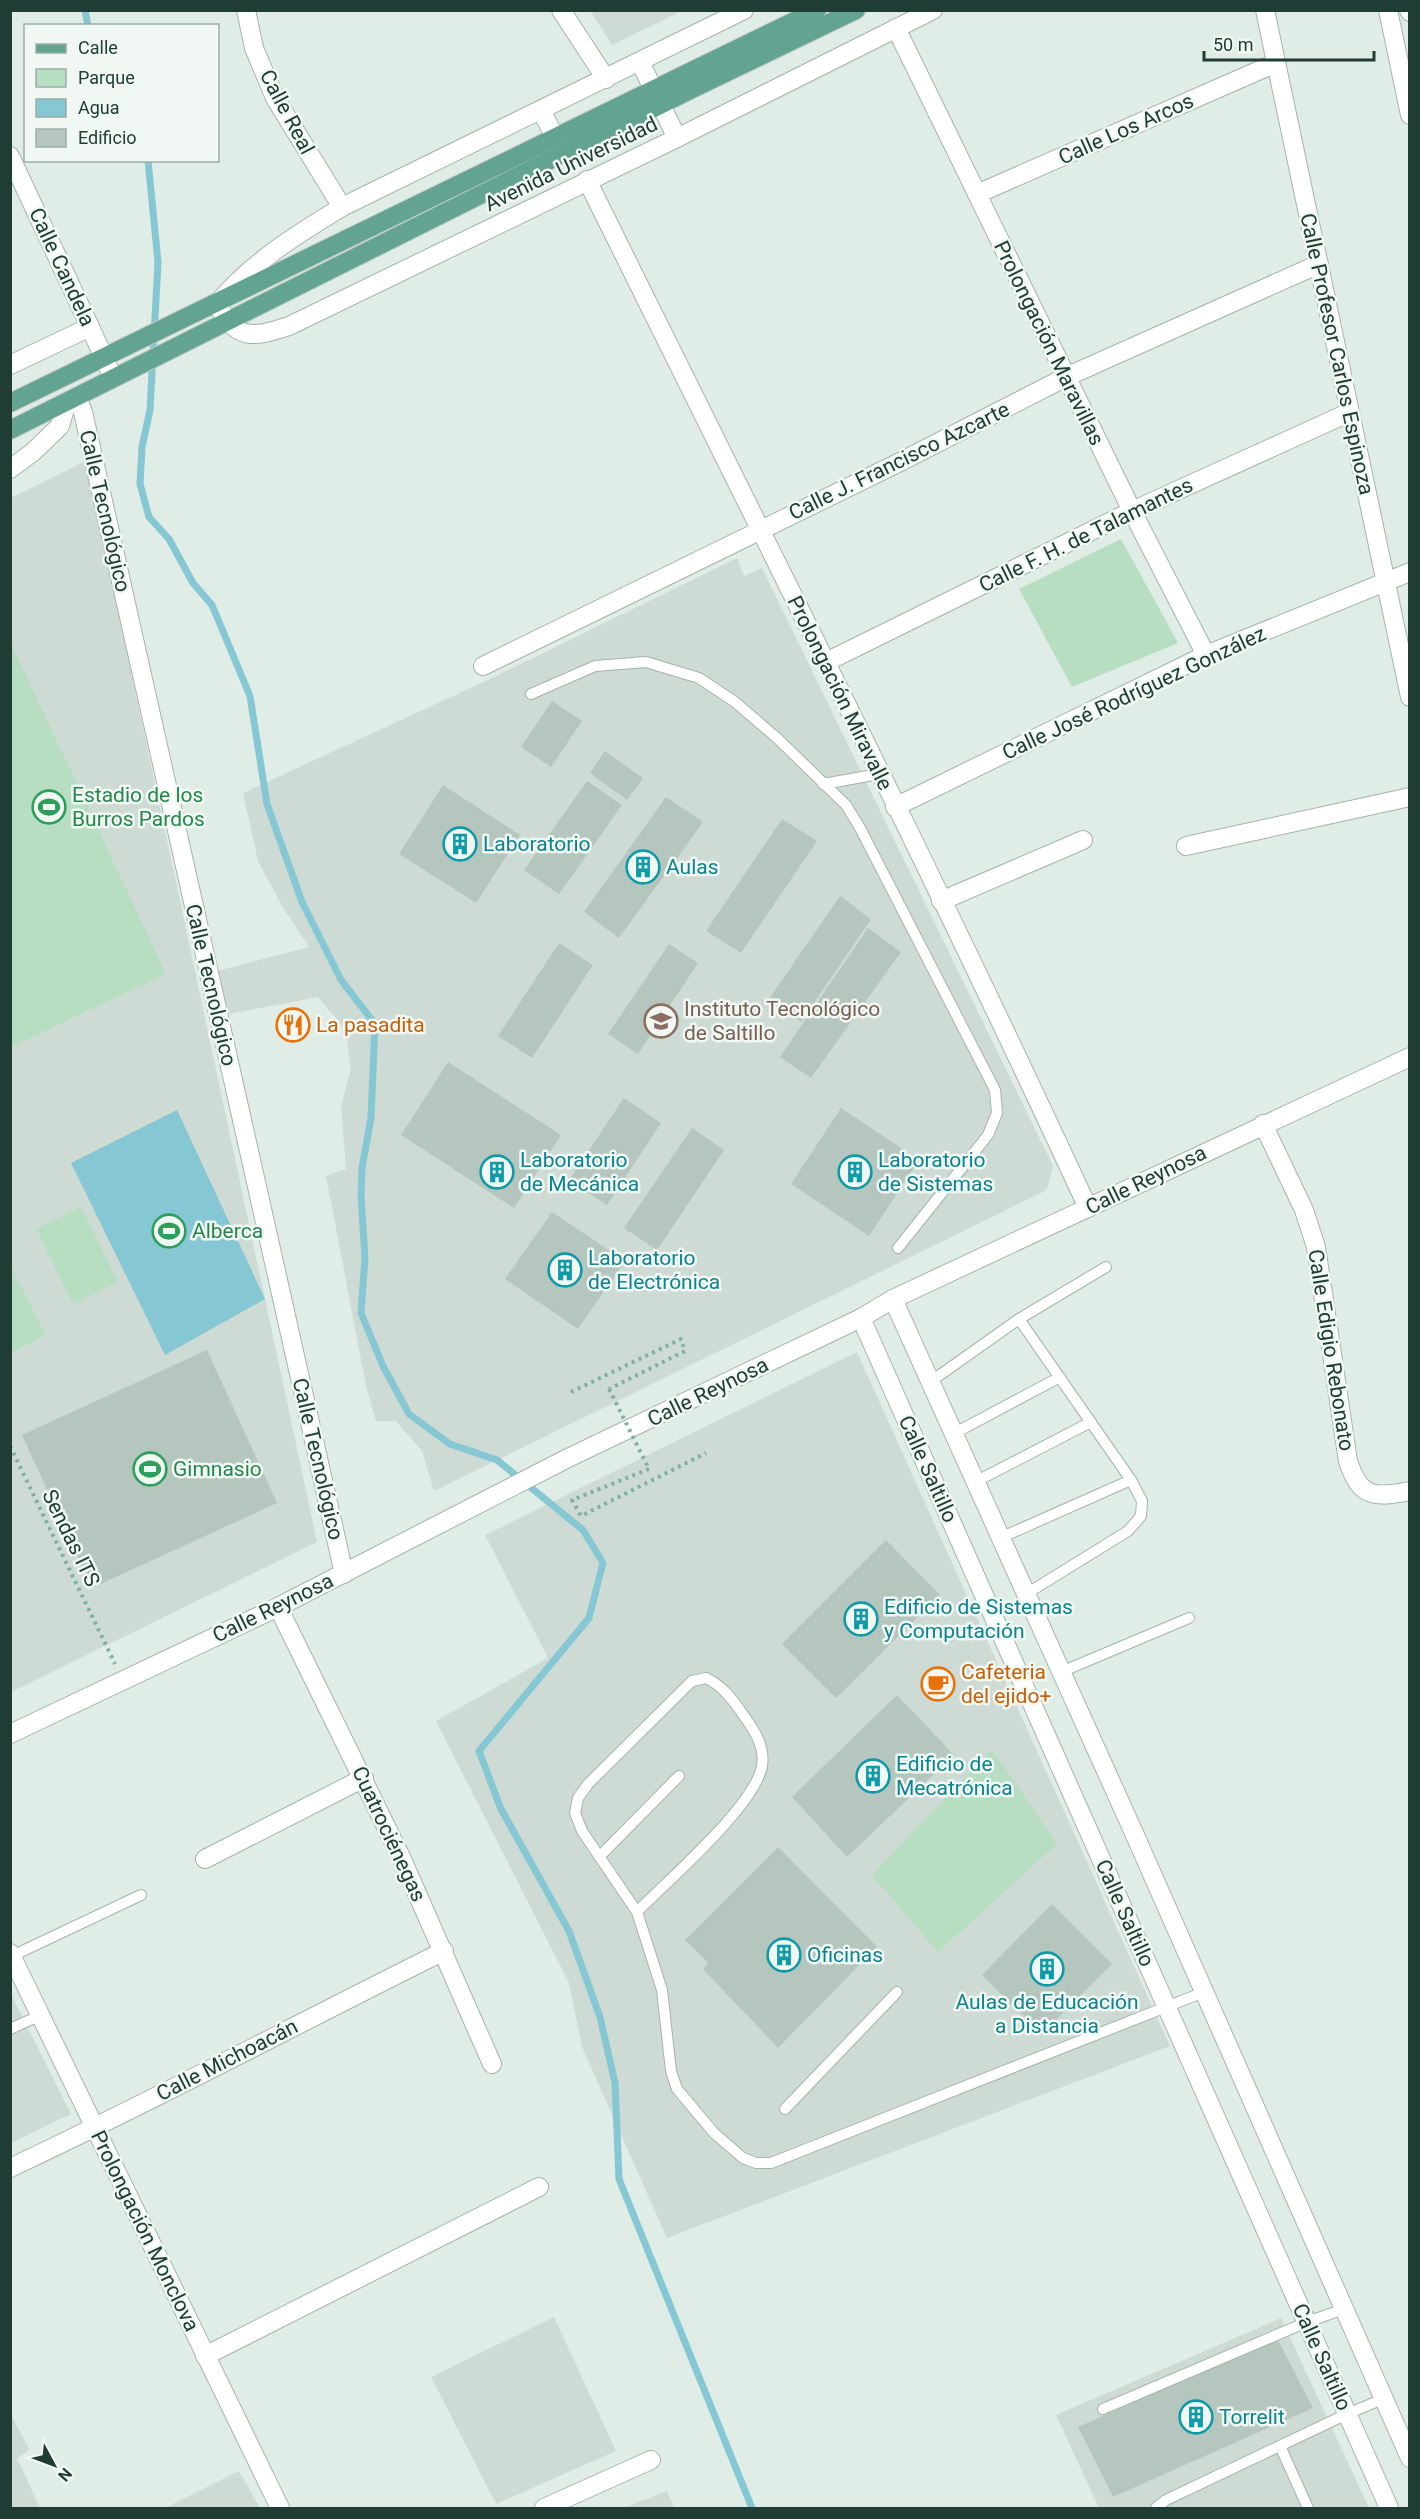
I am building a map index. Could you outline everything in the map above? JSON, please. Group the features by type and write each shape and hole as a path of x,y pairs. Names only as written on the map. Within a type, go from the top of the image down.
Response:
{"main road":[{"name":"Avenida Universidad","path":"10,430 226,322 657,98 817,10"},
{"name":"Avenida Universidad","path":"10,403 556,139 657,98 855,10"}],"street":[{"name":"Calle Real","path":"246,10 254,48 275,98 342,207"},
{"path":"561,10 606,79"},
{"name":"Avenida Universidad","path":"217,304 253,266 285,242 342,207 744,10"},
{"name":"Avenida Universidad","path":"226,322 240,333 265,334 289,326 677,138 933,10"},
{"name":"Calle Profesor Carlos Espinoza","path":"1265,10 1348,413 1410,697"},
{"path":"1388,10 1410,115"},
{"name":"Prolongación Maravillas","path":"896,28 1132,511 1206,655"},
{"path":"640,62 677,138"},
{"name":"Calle Los Arcos","path":"977,194 1276,63"},
{"path":"541,110 556,139"},
{"name":"Calle Candela","path":"10,156 113,378"},
{"name":"Prolongación Miravalle","path":"587,180 1007,1033 1088,1208"},
{"name":"Calle J. Francisco Azcarte","path":"483,666 1066,377 1319,264"},
{"path":"217,304 226,322"},
{"path":"10,365 90,327"},
{"path":"10,469 33,452 60,426 72,399"},
{"name":"Calle Tecnológico","path":"72,399 86,424 344,1574"},
{"name":"Calle F. H. de Talamantes","path":"826,662 1132,511 1348,413"},
{"name":"Calle José Rodríguez González","path":"895,807 1206,655 1410,572"},
{"path":"1186,846 1410,797"},
{"path":"941,901 1083,840"},
{"name":"Calle Reynosa","path":"10,1734 344,1574 568,1458 861,1318 893,1299 1410,1057"},
{"name":"Calle Edigio Rebonato","path":"1263,1124 1304,1210 1317,1247 1348,1461 1353,1478 1362,1489 1372,1494 1388,1495 1410,1491"},
{"name":"Calle Saltillo","path":"893,1299 1410,2458"},
{"name":"Calle Saltillo","path":"861,1318 1389,2508"},
{"name":"Cuatrociénegas","path":"278,1606 364,1778 444,1952 492,2064"},
{"path":"206,1859 364,1778"},
{"name":"Calle Michoacán","path":"10,2168 96,2128 444,1952"},
{"name":"Prolongación Monclova","path":"11,1955 280,2508"},
{"path":"205,2355 539,2187"},
{"path":"544,2508 651,2460"}],"lane":[{"path":"531,694 595,666 646,662 699,678 735,702 778,739 846,805 995,1090 997,1113 988,1135 898,1248"},
{"path":"824,784 879,774"},
{"path":"930,1382 1019,1318 1106,1267"},
{"path":"1019,1318 1131,1480 1142,1501 1141,1516 1128,1531 1026,1594"},
{"path":"953,1434 1060,1377"},
{"path":"975,1482 1091,1422"},
{"path":"1000,1538 1131,1480"},
{"path":"1061,1672 1189,1618"},
{"path":"637,1912 729,1821 751,1791 762,1768 763,1750 755,1731 719,1684 706,1678 692,1681 588,1784 578,1798 575,1813 582,1831 637,1912 662,1990 671,2071 677,2089 714,2133 743,2158 756,2163 771,2163 1204,1992"},
{"path":"599,1857 679,1776"},
{"path":"11,1955 141,1895"},
{"path":"785,2109 897,1992"},
{"path":"10,2029 41,2015"},
{"path":"1103,2409 1306,2322 1344,2309"},
{"path":"1156,2508 1166,2500 1383,2399"},
{"path":"1280,2446 1308,2508"}],"path":[{"path":"571,1392 681,1339 686,1351 609,1389 649,1469 572,1500 581,1516 706,1454"},
{"name":"Sendas ITS","path":"10,1446 105,1643"}],"shaded area":[{"path":"590,10 682,10 682,11 612,45"},
{"path":"86,461 317,1542 11,1692 11,498"},
{"name":"Instituto Tecnológico de Saltillo","path":"737,558 744,576 762,568 1053,1166 1047,1190 434,1491 422,1451 396,1421 376,1421 366,1386 326,1176 346,1169 341,1106 351,1069 345,1029 318,997 229,1014 213,972 309,947 282,906 258,861 243,793 490,679"},
{"path":"857,1352 1170,2046 667,2238 582,2047 569,1983 436,1721 548,1658 485,1535"},
{"path":"10,1992 71,2114 11,2143 10,2143"},
{"path":"554,2317 616,2451 496,2504 431,2377"},
{"name":"Torrelit","path":"1281,2318 1369,2508 1099,2508 1056,2415"},
{"path":"11,2415 30,2450 17,2458 40,2508 11,2508"},
{"path":"239,2471 260,2508 165,2508"},
{"path":"667,2491 674,2508 623,2508"}],"green space":[{"path":"1121,539 1178,643 1072,687 1019,589"},
{"name":"Estadio de los Burros Pardos","path":"10,641 166,974 11,1047 10,1047"},
{"path":"81,1207 118,1282 73,1304 36,1229"},
{"path":"10,1265 46,1335 11,1353 10,1353"},
{"path":"992,1749 1057,1844 938,1952 872,1875"}],"water":[{"name":"Alberca","path":"177,1110 265,1299 165,1355 71,1163"}],"building":[{"path":"552,701 582,721 551,767 521,747"},
{"path":"605,751 643,778 627,800 590,773"},
{"path":"587,781 622,805 559,894 524,870"},
{"name":"Laboratorio","path":"443,785 520,835 476,903 399,854"},
{"name":"Aulas","path":"666,797 703,822 619,938 584,912"},
{"name":"Aulas","path":"782,819 817,841 741,953 706,931"},
{"path":"840,896 871,919 801,1022 769,999"},
{"path":"868,928 901,952 811,1078 780,1057"},
{"path":"559,943 593,965 532,1058 498,1036"},
{"path":"669,944 698,963 638,1054 608,1034"},
{"name":"Laboratorio de Mecánica","path":"448,1062 561,1135 514,1208 401,1135"},
{"path":"624,1098 661,1123 607,1205 569,1180"},
{"name":"Laboratorio de Sistemas","path":"841,1108 919,1160 869,1236 791,1184"},
{"path":"692,1128 724,1150 657,1250 624,1228"},
{"name":"Laboratorio de Electrónica","path":"552,1212 625,1261 578,1329 505,1279"},
{"name":"Gimnasio","path":"207,1350 277,1503 92,1588 22,1435"},
{"name":"Edificio de Sistemas y Computación","path":"886,1540 940,1595 836,1698 782,1644"},
{"name":"Edificio de Mecatrónica","path":"897,1695 954,1755 847,1857 792,1797"},
{"name":"Oficinas","path":"778,1847 877,1947 778,2048 703,1969 708,1963 685,1940"},
{"name":"Aulas de Educación a Distancia","path":"1052,1904 1112,1964 1042,2034 982,1975"},
{"name":"Torrelit","path":"1277,2338 1313,2408 1113,2497 1078,2427"}],"waterway":[{"path":"85,10 88,24"},
{"path":"148,162 158,262 150,410 142,447 140,484 149,517 169,539 193,583 212,605 250,696 267,804 302,902 341,980 375,1024 371,1118 362,1168 361,1196 365,1258 361,1313 383,1366 409,1414 450,1444 497,1460 583,1530 603,1563 589,1618 479,1751 501,1809 569,1931 600,2017 615,2083 619,2179 752,2508"}],"place":[{"name":"Estadio de los Burros Pardos","path":"49,807"},
{"name":"Laboratorio","path":"460,844"},
{"name":"Aulas","path":"643,867"},
{"name":"Instituto Tecnológico de Saltillo","path":"661,1021"},
{"name":"La pasadita","path":"293,1025"},
{"name":"Laboratorio de Mecánica","path":"497,1172"},
{"name":"Laboratorio de Sistemas","path":"855,1172"},
{"name":"Alberca","path":"169,1231"},
{"name":"Laboratorio de Electrónica","path":"565,1270"},
{"name":"Gimnasio","path":"150,1469"},
{"name":"Edificio de Sistemas y Computación","path":"861,1619"},
{"name":"Cafeteria del ejido+","path":"938,1684"},
{"name":"Edificio de Mecatrónica","path":"873,1776"},
{"name":"Oficinas","path":"784,1955"},
{"name":"Aulas de Educación a Distancia","path":"1047,1969"},
{"name":"Torrelit","path":"1196,2417"}]}
